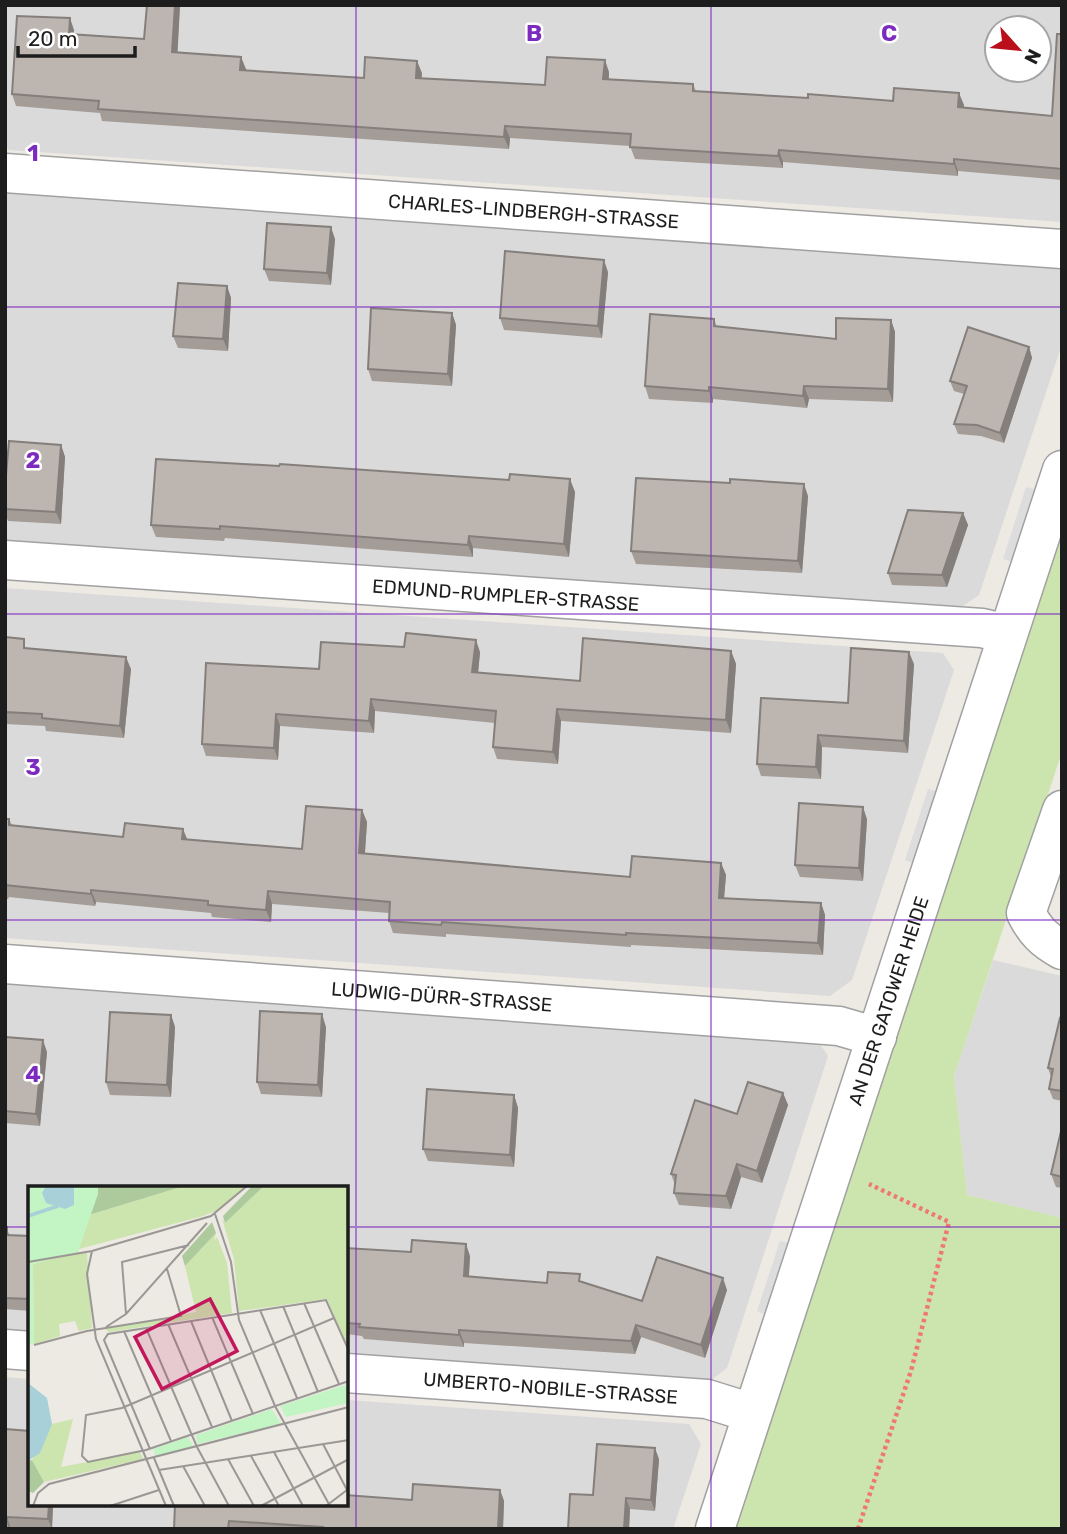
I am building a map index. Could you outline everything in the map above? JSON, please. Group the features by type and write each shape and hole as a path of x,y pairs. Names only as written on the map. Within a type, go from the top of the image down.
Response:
{"street":[{"name":"CHARLES-LINDBERGH-STRASSE","path":"5,173 1062,249"},
{"name":"AN DER GATOWER HEIDE","path":"715,1529 1062,470"},
{"name":"EDMUND-RUMPLER-STRASSE","path":"5,560 982,628 1007,634"},
{"path":"1062,810 1026,914 1044,940 1062,950"},
{"name":"LUDWIG-DÜRR-STRASSE","path":"5,964 839,1026 877,1037"},
{"path":"5,1349 28,1351"},
{"name":"UMBERTO-NOBILE-STRASSE","path":"348,1373 707,1399 752,1413"}],"path":[{"path":"858,1529 911,1371 949,1222 863,1181"}],"shaded area":[{"path":"5,5 1062,5 1062,222 9,150 5,146"},
{"path":"5,193 1062,266 1062,344 979,595 957,610 5,545"},
{"path":"1026,487 1036,490 1012,562 1003,559"},
{"path":"5,588 943,653 954,670 852,980 830,996 5,938"},
{"path":"928,789 937,791 914,864 905,860"},
{"path":"993,960 1062,976 1062,1218 967,1195 954,1076"},
{"path":"5,982 816,1038 828,1056 727,1368 706,1384 348,1358 348,1186 28,1186 28,1336 5,1334"},
{"path":"780,1241 791,1244 766,1315 757,1311"},
{"path":"5,1377 28,1379 28,1506 348,1506 348,1400 689,1424 701,1444 673,1529 5,1529"}],"green space":[{"path":"1062,531 1062,752 954,1076 967,1195 1062,1218 1062,1529 733,1529"}],"building":[{"path":"147,5 175,5 172,52 241,57 240,70 364,78 365,57 417,61 416,78 545,85 547,57 605,60 603,79 693,84 693,91 808,98 808,94 893,101 894,88 959,93 958,107 1052,116 1057,34 1062,34 1062,169 954,159 954,164 779,150 778,156 630,147 631,134 505,126 504,137 98,109 99,101 12,94 17,16 70,18 69,34 144,39"},
{"path":"267,223 331,227 327,273 264,269"},
{"path":"505,251 604,260 598,326 500,318"},
{"path":"178,283 227,286 223,339 173,336"},
{"path":"371,308 452,313 448,374 368,369"},
{"path":"650,314 714,319 714,326 836,339 836,318 891,320 888,389 804,386 803,396 709,387 709,391 645,386"},
{"path":"968,327 1029,347 1000,433 977,425 954,424 967,386 950,381"},
{"path":"9,441 61,445 56,512 5,509"},
{"path":"156,459 280,464 509,480 510,474 570,479 564,544 469,536 468,545 220,526 220,529 151,525"},
{"path":"636,478 730,483 730,479 804,484 798,561 631,551"},
{"path":"908,510 963,513 942,575 888,573"},
{"path":"406,633 476,640 472,672 580,681 583,638 731,651 726,720 557,709 553,752 493,747 496,711 371,699 369,721 276,714 274,748 202,744 206,663 319,669 321,642 404,647"},
{"path":"5,637 24,639 24,648 126,657 120,726 42,718 42,714 5,712"},
{"path":"851,648 909,652 904,741 818,735 816,767 757,764 761,698 848,703"},
{"path":"799,803 863,807 859,868 795,865"},
{"path":"306,806 362,810 359,853 630,877 632,856 721,863 719,898 821,903 818,943 389,921 390,902 268,891 266,910 208,905 208,901 91,890 91,894 5,885 5,819 9,819 9,825 123,837 125,823 183,829 182,839 302,849"},
{"path":"260,1011 322,1014 318,1085 257,1082"},
{"path":"110,1012 171,1015 167,1085 106,1082"},
{"path":"1060,1018 1062,1091 1049,1089 1053,1069 1048,1068"},
{"path":"5,1037 43,1040 36,1114 5,1111"},
{"path":"748,1082 783,1093 757,1171 737,1164 726,1196 674,1193 676,1175 671,1174 695,1100 737,1114"},
{"path":"427,1089 514,1095 510,1155 423,1149"},
{"path":"1062,1127 1062,1177 1051,1174"},
{"path":"7,1227 7,1235 28,1236 28,1299 5,1298"},
{"path":"412,1240 466,1244 464,1276 547,1283 548,1272 580,1274 579,1281 642,1301 657,1257 723,1278 701,1345 636,1325 631,1341 459,1330 459,1335 359,1327 360,1324 348,1323 348,1248 411,1252"},
{"path":"5,1429 28,1431 28,1506 49,1506 48,1519 7,1517 5,1522"},
{"path":"597,1444 655,1448 651,1500 626,1498 624,1529 568,1529 570,1494 593,1495"},
{"path":"413,1484 500,1490 498,1529 322,1529 323,1527 229,1521 228,1529 174,1529 175,1506 348,1506 348,1495 412,1500"}]}
